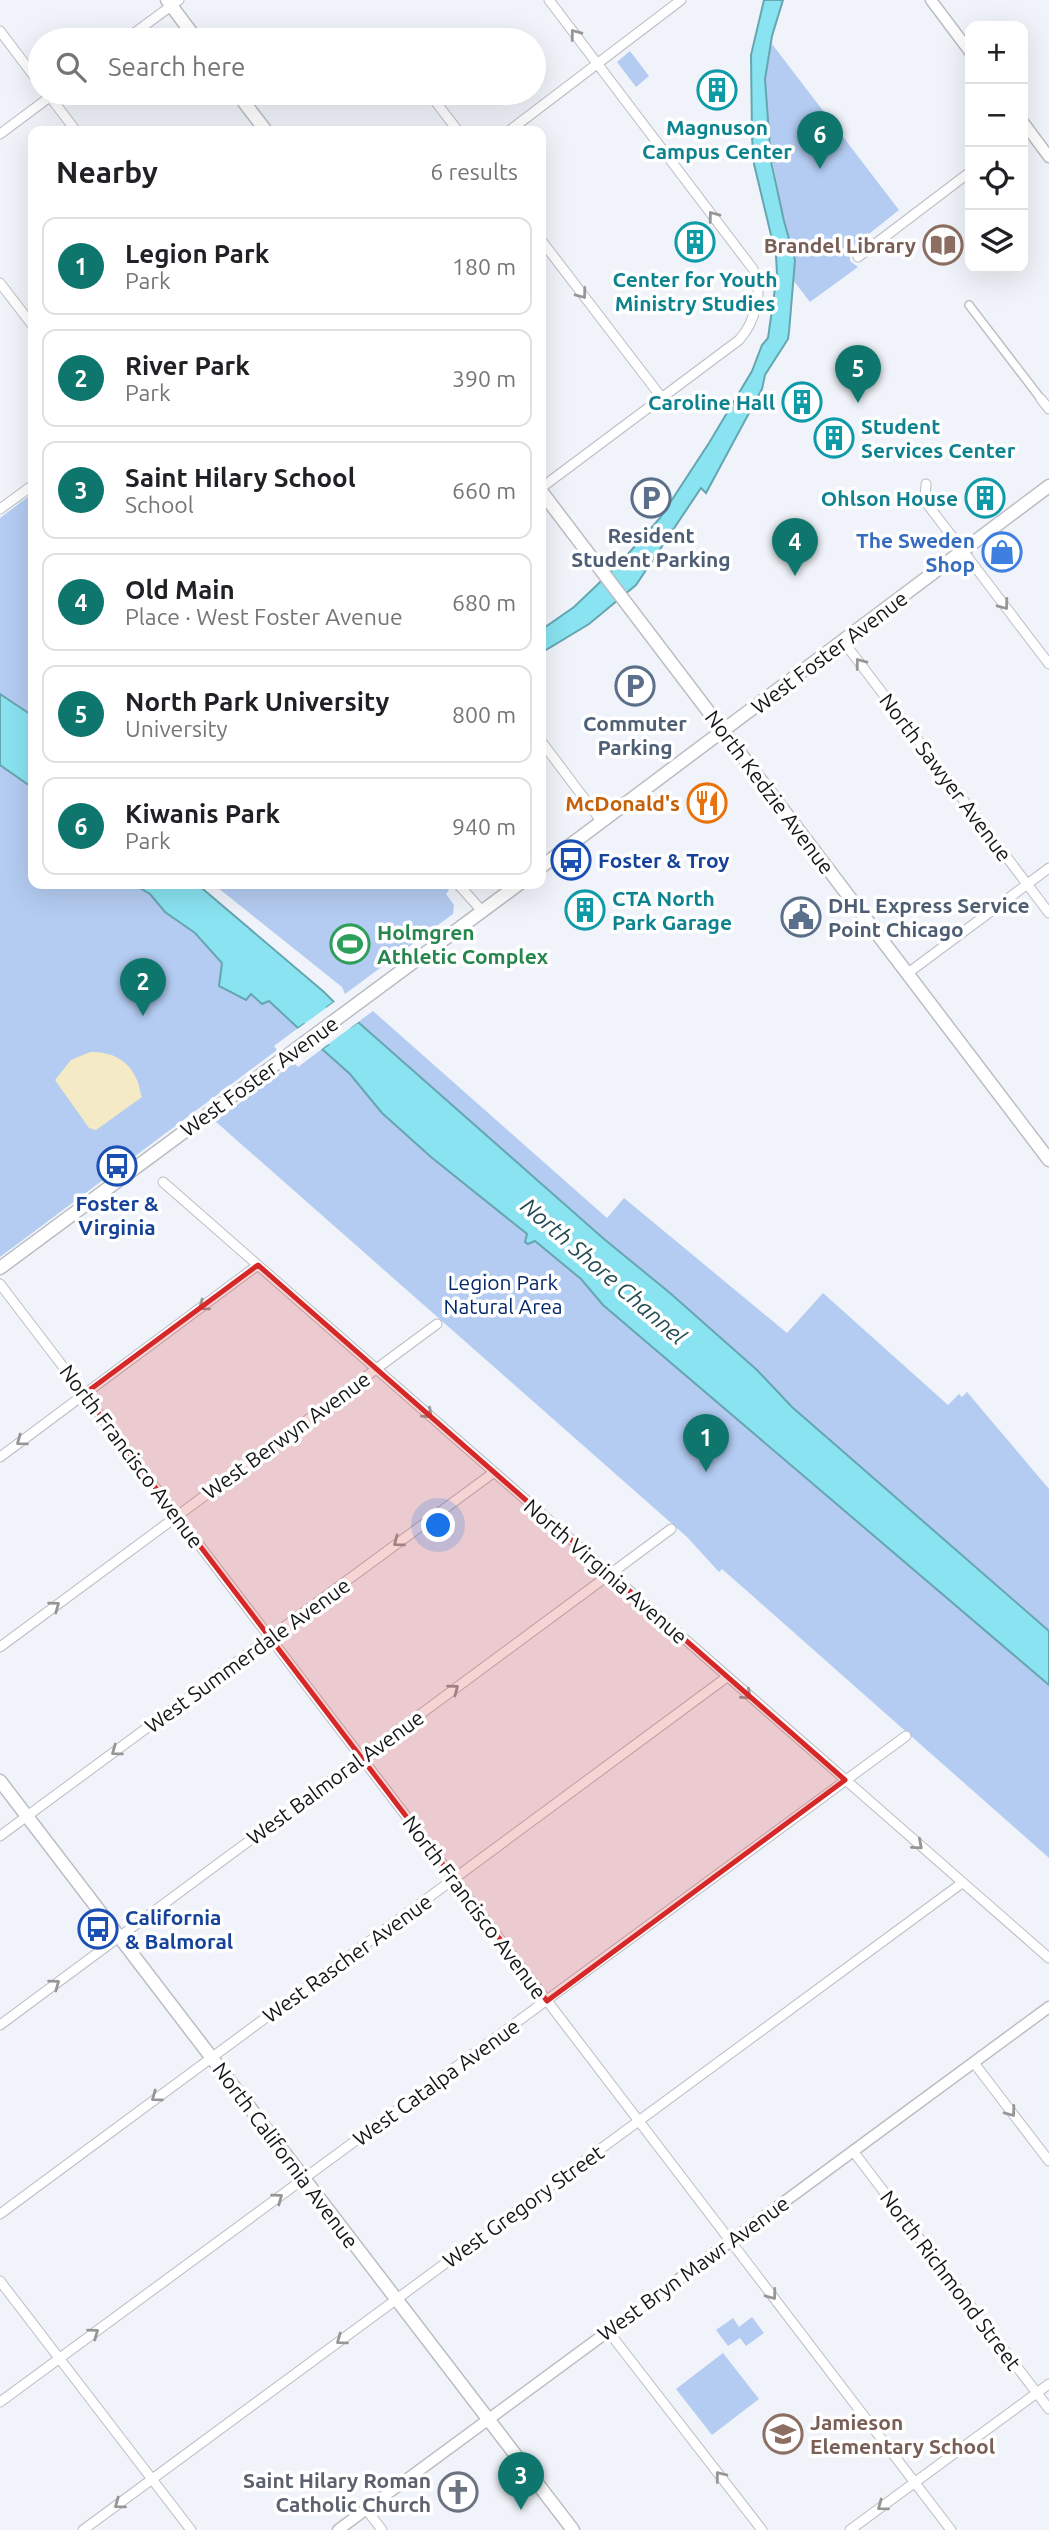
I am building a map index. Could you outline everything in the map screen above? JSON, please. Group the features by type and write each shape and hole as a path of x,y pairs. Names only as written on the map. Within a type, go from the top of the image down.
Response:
{"main road":[{"path":"172,2 189,28"},
{"path":"246,105 262,126"},
{"name":"West Foster Avenue","path":"546,863 1049,486"},
{"name":"North Kedzie Avenue","path":"546,497 1049,1160"},
{"name":"West Foster Avenue","path":"0,1268 512,889"},
{"name":"North California Avenue","path":"0,1781 573,2530"}],"street":[{"path":"546,486 723,352 748,330 753,319 759,284 754,270 549,0"},
{"path":"546,103 681,0"},
{"path":"931,0 965,45"},
{"path":"140,28 172,2"},
{"path":"0,31 28,68"},
{"path":"0,134 37,105"},
{"path":"58,105 73,126"},
{"path":"438,105 454,126"},
{"path":"516,126 544,105"},
{"path":"1028,132 1049,157"},
{"path":"858,257 965,176"},
{"path":"546,247 662,398"},
{"path":"0,283 28,319"},
{"path":"969,305 1049,410"},
{"path":"926,485 925,499 928,505 1049,664"},
{"path":"0,509 28,489"},
{"name":"North Sawyer Avenue","path":"843,641 1049,913"},
{"path":"546,748 602,822"},
{"path":"908,973 1049,868"},
{"path":"462,889 482,911"},
{"name":"North Virginia Avenue","path":"163,1182 1049,1958"},
{"path":"0,1457 258,1265"},
{"name":"North Francisco Avenue","path":"0,1284 951,2530"},
{"name":"West Berwyn Avenue","path":"0,1647 437,1324"},
{"name":"West Summerdale Avenue","path":"0,1836 493,1473"},
{"name":"West Balmoral Avenue","path":"0,2025 671,1529"},
{"name":"West Rascher Avenue","path":"0,2214 727,1677"},
{"name":"West Catalpa Avenue","path":"0,2402 906,1736"},
{"name":"West Gregory Street","path":"83,2530 962,1883"},
{"name":"West Bryn Mawr Avenue","path":"338,2530 1049,2007"},
{"path":"974,2063 1049,2161"},
{"name":"North Richmond Street","path":"853,2151 1049,2409"},
{"path":"0,2281 191,2530"},
{"path":"608,2331 762,2530"},
{"path":"850,2530 1049,2384"},
{"path":"366,2509 382,2530"}],"highlighted area":[{"path":"258,1265 845,1780 547,2001 84,1394"}],"green space":[{"path":"772,44 899,210 850,249 850,261 858,267 810,302 793,280 795,260 784,221 769,142 765,79 766,63"},
{"path":"630,51 649,76 636,87 617,62"},
{"path":"28,497 28,713 0,694 0,518"},
{"path":"0,765 28,785 28,889 142,889 150,894 165,912 195,933 223,964 219,986 251,993 262,1004 269,1001 298,1028 274,1046 277,1050 0,1257"},
{"name":"Holmgren Athletic Complex","path":"219,889 448,889 446,894 454,905 453,914 345,994 342,987"},
{"path":"373,1011 607,1218 624,1198 787,1333 823,1293 948,1405 959,1394 962,1397 967,1392 1049,1489 1049,1631 792,1407 757,1370 670,1293 604,1239 358,1022"},
{"name":"Legion Park Natural Area","path":"322,1049 350,1074 382,1113 431,1157 581,1279 603,1305 1049,1685 1049,1858 722,1569 719,1572 687,1537 215,1121 294,1063 298,1067"},
{"path":"752,2317 764,2333 746,2346 740,2338 728,2346 716,2330 733,2318 739,2327"},
{"path":"723,2353 759,2399 712,2435 676,2389"}],"sand":[{"path":"90,1052 112,1055 124,1062 138,1082 142,1097 96,1130 89,1128 55,1080 71,1060"}],"water":[{"path":"764,0 783,0 772,36 765,79 771,161 795,260 788,339 765,375 762,389 706,493 701,488 636,585 589,624 546,650 546,627 574,607 620,563 660,518 709,443 752,371 762,345 768,338 777,274 776,256 754,164 751,55"},
{"path":"0,694 28,713 28,785 0,765"},
{"name":"North Shore Channel","path":"142,889 203,889 324,992 334,1002 327,1007 351,1027 358,1022 604,1239 670,1293 757,1370 792,1407 1049,1631 1049,1685 603,1305 581,1279 535,1241 528,1244 525,1242 527,1234 431,1157 382,1113 350,1074 322,1049 328,1045 304,1024 298,1028 269,1001 262,1004 251,994 246,1000 219,986 222,963 195,933 165,912 150,894"}],"pier":[{"path":"337,1000 333,1007 351,1023 357,1019 361,1020 319,1051 323,1044 304,1028 296,1030"}],"place":[{"name":"Magnuson Campus Center","path":"717,90"},
{"name":"Kiwanis Park","path":"820,169"},
{"name":"Center for Youth Ministry Studies","path":"695,242"},
{"name":"Brandel Library","path":"943,245"},
{"name":"Caroline Hall","path":"802,402"},
{"name":"North Park University","path":"858,403"},
{"name":"Student Services Center","path":"834,438"},
{"name":"Resident Student Parking","path":"651,498"},
{"name":"Ohlson House","path":"985,498"},
{"name":"The Sweden Shop","path":"1002,552"},
{"name":"Old Main","path":"795,576"},
{"name":"Commuter Parking","path":"635,686"},
{"name":"McDonald's","path":"707,803"},
{"name":"Foster & Troy","path":"571,860"},
{"name":"CTA North Park Garage","path":"585,910"},
{"name":"DHL Express Service Point Chicago","path":"801,917"},
{"name":"Holmgren Athletic Complex","path":"350,944"},
{"name":"River Park","path":"143,1016"},
{"name":"Foster & Virginia","path":"117,1166"},
{"name":"Legion Park","path":"706,1472"},
{"name":"California & Balmoral","path":"98,1929"},
{"name":"Jamieson Elementary School","path":"783,2434"},
{"name":"Saint Hilary Roman Catholic Church","path":"458,2492"},
{"name":"Saint Hilary School","path":"521,2510"}]}
